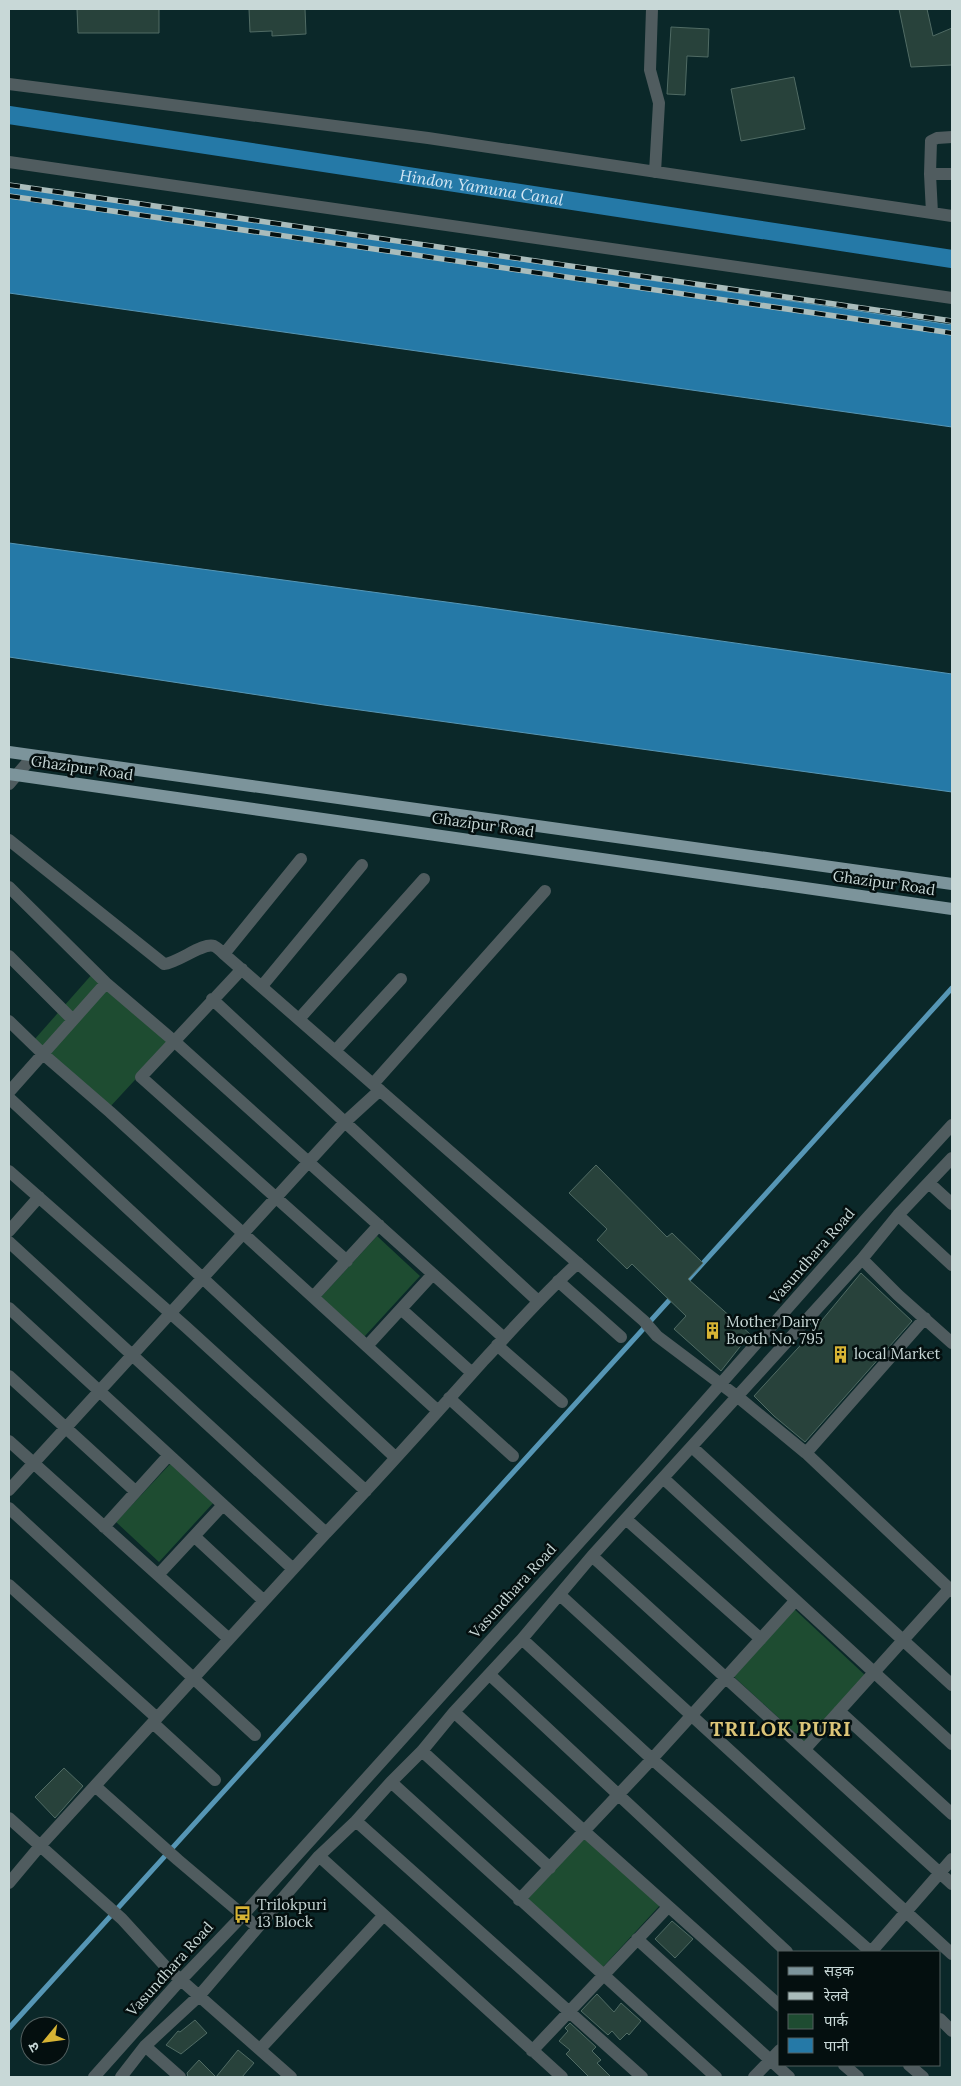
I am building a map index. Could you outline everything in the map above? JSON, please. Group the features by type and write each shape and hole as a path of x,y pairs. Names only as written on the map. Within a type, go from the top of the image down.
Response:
{"main road":[{"name":"Ghazipur Road","path":"9,752 952,884"},
{"name":"Ghazipur Road","path":"11,778 514,845 952,910"}],"street":[{"path":"652,9 650,70 659,103 655,172"},
{"path":"9,84 428,138 952,216"},
{"path":"932,213 931,141 937,138 952,137"},
{"path":"9,162 952,298"},
{"path":"930,174 952,174"},
{"path":"11,778 33,756"},
{"path":"9,840 164,964 173,962 207,946 215,946 644,1321 657,1336 738,1396 806,1453 951,1590 805,1749"},
{"path":"224,954 301,859"},
{"path":"262,986 362,865"},
{"path":"299,1019 424,879"},
{"path":"9,887 106,983 174,1041 433,1274 562,1402"},
{"path":"9,1490 345,1122 544,891"},
{"path":"9,956 73,1020"},
{"path":"242,969 142,1077 347,1261"},
{"path":"335,1051 401,979"},
{"path":"9,1092 106,983"},
{"path":"212,1000 538,1301"},
{"path":"9,1021 43,1054 438,1411"},
{"path":"9,1098 395,1457"},
{"name":"Vasundhara Road","path":"94,2077 181,1980 243,1915 952,1125"},
{"path":"121,2077 145,2046 198,1996 319,1856 356,1821 422,1751 454,1712 522,1639 592,1556 627,1520 862,1259 898,1215 952,1158"},
{"path":"9,1171 170,1312 366,1492"},
{"path":"929,1183 952,1204"},
{"path":"9,1230 39,1197"},
{"path":"898,1215 952,1266"},
{"path":"313,1297 379,1225"},
{"path":"9,1242 326,1532"},
{"path":"862,1259 898,1295 952,1343"},
{"path":"9,1883 40,1846 326,1532 366,1492 395,1457 538,1301 578,1264"},
{"path":"367,1346 433,1274"},
{"path":"558,1281 621,1337"},
{"path":"9,1308 293,1569"},
{"path":"401,1309 472,1373"},
{"path":"806,1453 925,1318"},
{"path":"9,1376 135,1491"},
{"path":"449,1398 513,1456"},
{"path":"9,1440 229,1639"},
{"path":"692,1447 952,1685"},
{"path":"104,1527 169,1455"},
{"path":"663,1478 952,1744"},
{"path":"158,1575 223,1505"},
{"path":"9,1508 255,1734"},
{"path":"627,1520 760,1639"},
{"path":"194,1536 264,1601"},
{"path":"592,1556 952,1884"},
{"path":"9,1585 155,1720 215,1780"},
{"path":"560,1595 952,1954"},
{"path":"519,1900 652,1759 725,1676 795,1601"},
{"path":"522,1639 652,1759 870,1951"},
{"path":"490,1675 616,1795 786,1951"},
{"path":"454,1712 778,2004"},
{"path":"839,1712 952,1814"},
{"path":"422,1751 550,1868"},
{"path":"391,1782 602,1976 716,2077"},
{"path":"95,1786 159,1844 257,1927"},
{"path":"9,1818 122,1919 165,1966 291,2077"},
{"path":"356,1821 642,2077"},
{"path":"319,1856 562,2077"},
{"path":"872,1951 952,1859"},
{"path":"532,2051 668,1907"},
{"path":"260,2049 384,1916"},
{"path":"637,1939 775,2055 754,2077"},
{"path":"941,2020 952,2031"},
{"path":"145,2046 180,2077"},
{"path":"782,2066 789,2077"},
{"path":"845,2066 858,2077"},
{"path":"910,2066 923,2077"}],"green space":[{"path":"94,972 170,1042 109,1108 34,1040"},
{"path":"377,1236 420,1276 364,1337 321,1297"},
{"path":"172,1462 215,1501 159,1562 116,1522"},
{"path":"792,1607 867,1677 806,1743 732,1675"},
{"path":"587,1832 663,1902 602,1968 527,1900"}],"water":[{"path":"9,185 952,325 952,427 9,293"},
{"path":"9,543 476,606 952,674 952,792 324,705 9,657"}],"building":[{"path":"77,9 159,9 159,33 78,33"},
{"path":"249,9 305,9 306,34 272,36 272,31 250,32"},
{"path":"899,9 927,9 933,36 952,28 952,65 911,67"},
{"path":"671,27 709,29 708,57 687,56 685,95 667,94"},
{"path":"794,77 805,129 741,141 731,89"},
{"path":"596,1165 667,1237 672,1233 703,1263 688,1279 750,1334 721,1371 674,1329 686,1316 632,1264 627,1269 597,1240 607,1229 569,1193"},
{"name":"local Market","path":"861,1273 912,1321 805,1442 754,1396 808,1337"},
{"path":"64,1768 83,1786 55,1818 35,1797"},
{"path":"672,1921 693,1939 675,1958 655,1939"},
{"path":"597,1994 614,2012 621,2003 641,2021 629,2035 627,2033 620,2040 612,2031 608,2035 581,2011"},
{"path":"195,2020 207,2033 181,2054 166,2045 178,2031 180,2032"},
{"path":"570,2023 596,2047 592,2051 601,2060 597,2063 611,2077 589,2077 566,2054 570,2050 559,2041 568,2031 565,2028"},
{"path":"238,2050 254,2063 242,2077 216,2077"},
{"path":"199,2060 216,2077 188,2077 187,2073"}],"waterway":[{"name":"Hindon Yamuna Canal","path":"9,115 952,259"},
{"path":"685,1283 952,988"},
{"path":"9,2028 674,1295"}],"railway":[{"path":"9,185 952,321"},
{"path":"9,196 952,333"}],"place":[{"name":"Mother Dairy Booth No. 795","path":"712,1331"},
{"name":"local Market","path":"840,1354"},
{"name":"Trilokpuri 13 Block","path":"243,1914"}],"district":[{"name":"TRILOK PURI","path":"781,1729"}]}
